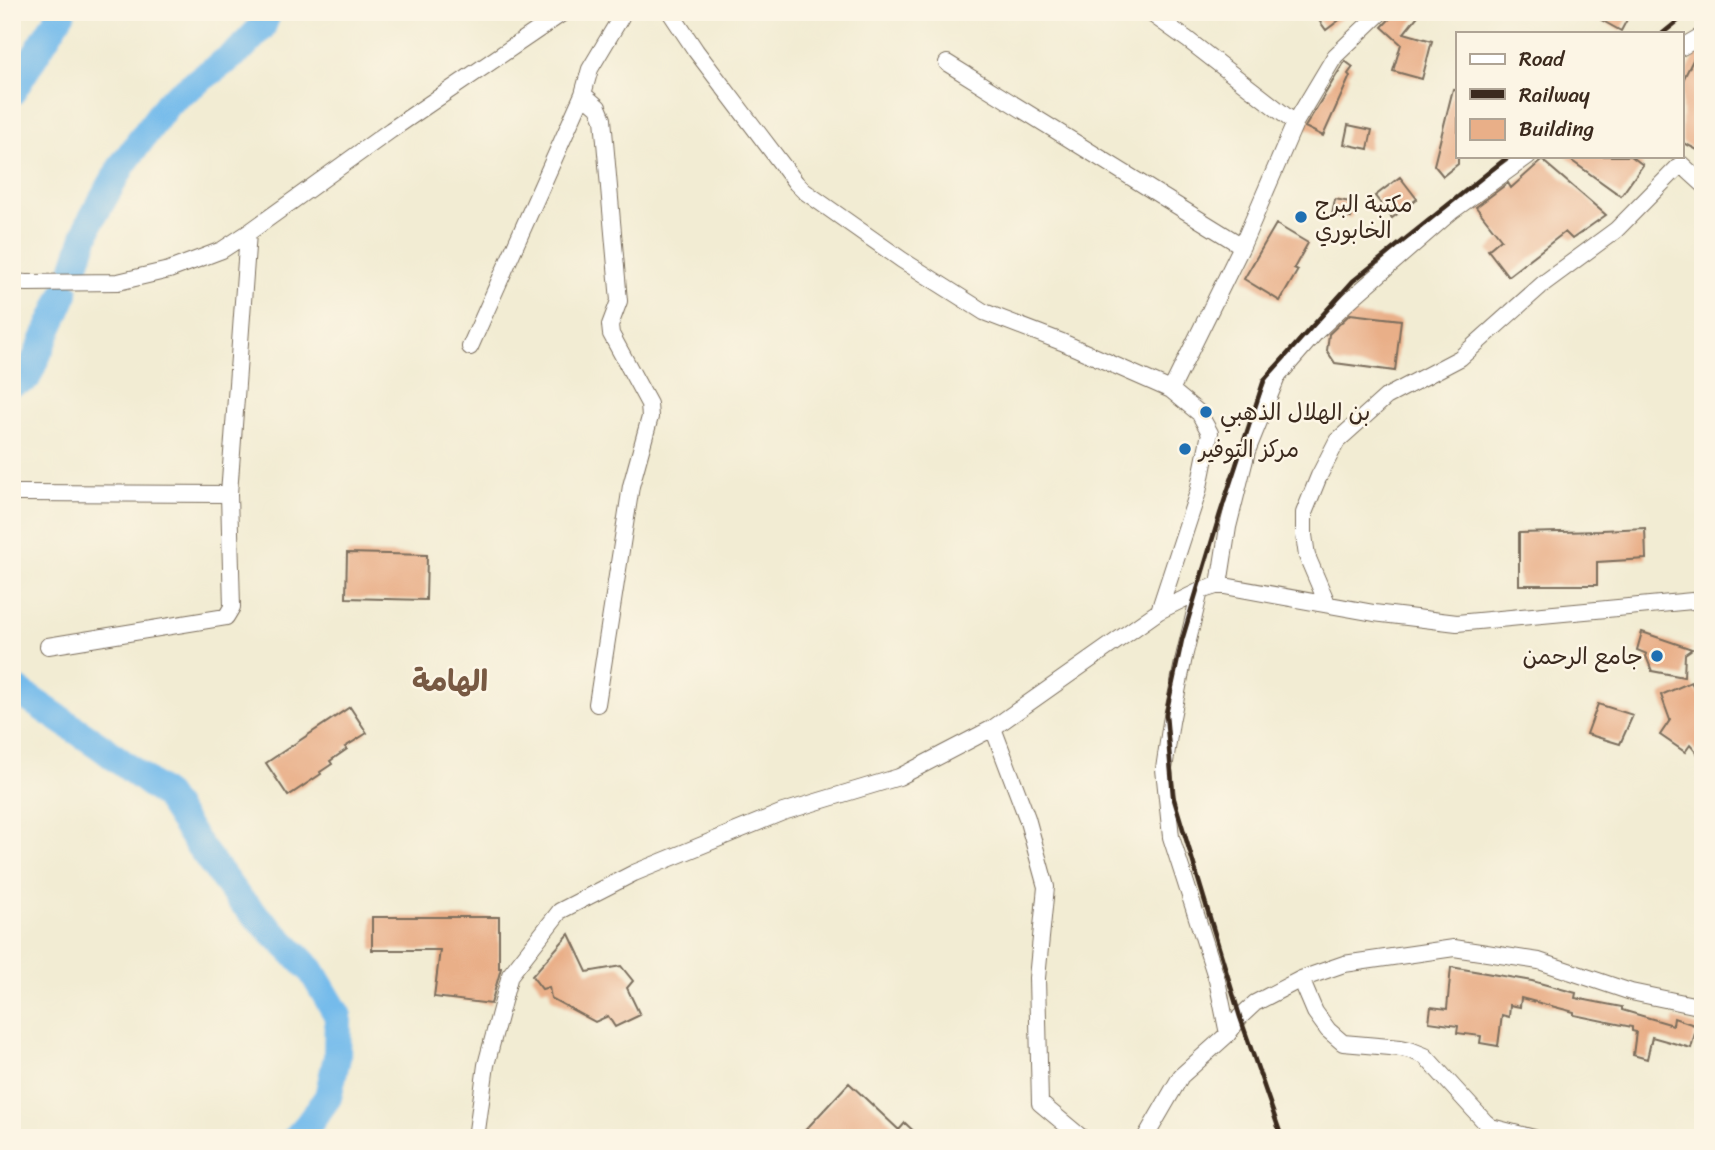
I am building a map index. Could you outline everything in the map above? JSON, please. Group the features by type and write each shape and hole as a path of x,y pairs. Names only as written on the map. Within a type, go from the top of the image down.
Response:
{"street":[{"path":"12,282 118,282 169,270 222,250 564,12"},
{"path":"470,347 583,94 590,69 621,17 621,12"},
{"path":"670,12 696,51 804,191 902,260 984,312 1062,342 1171,390 1199,413 1210,433 1198,492 1159,611"},
{"path":"1149,12 1295,123"},
{"path":"1171,390 1242,246 1295,123 1335,56 1381,12"},
{"path":"1684,46 1703,35"},
{"path":"947,63 1242,246"},
{"path":"583,94 598,107 603,119 619,301 610,325 611,334 649,404 650,417 631,486 597,704"},
{"path":"1219,585 1228,527 1247,451 1277,377 1316,332 1351,299 1452,211 1525,158"},
{"path":"1327,603 1307,556 1304,513 1318,476 1337,441 1386,397 1460,358 1544,283 1616,230 1674,160 1703,184"},
{"path":"48,646 226,617 232,607 229,494 248,233"},
{"path":"19,494 229,494"},
{"path":"476,1138 486,1065 510,975 560,911 634,873 783,812 899,777 993,728 1159,611 1200,590 1219,585 1374,613 1457,622 1703,600"},
{"path":"1200,590 1184,657 1164,769 1171,837 1217,980 1228,1034"},
{"path":"993,728 1027,818 1046,887 1037,978 1040,1103 1082,1138"},
{"path":"1145,1138 1181,1076 1228,1034 1240,1017 1255,1003 1301,979 1344,964 1454,948 1539,961 1631,992 1703,1007"},
{"path":"1301,979 1315,1012 1328,1030 1343,1043 1401,1048 1425,1056 1491,1127 1534,1138"}],"building":[{"path":"1313,12 1350,12 1326,30"},
{"path":"1396,12 1421,12 1404,33 1432,41 1422,79 1393,71 1401,44 1382,27"},
{"path":"1587,12 1631,12 1621,31"},
{"path":"1703,47 1703,153 1684,143 1684,78 1698,50"},
{"path":"1345,61 1353,67 1323,136 1305,127"},
{"path":"1453,89 1456,90 1458,164 1443,176 1434,165"},
{"path":"1348,125 1372,130 1368,149 1344,144"},
{"path":"1568,158 1634,158 1643,165 1621,196"},
{"path":"1542,160 1606,215 1572,239 1565,232 1508,276 1488,250 1501,239 1476,207 1508,183 1511,188"},
{"path":"1400,177 1417,199 1392,218 1375,196"},
{"path":"1335,199 1355,203 1351,218 1332,215"},
{"path":"1276,224 1308,243 1294,268 1298,270 1280,301 1244,279"},
{"path":"1350,314 1401,320 1395,371 1335,363 1327,351 1329,334"},
{"path":"1645,528 1646,559 1597,562 1597,585 1519,585 1519,533"},
{"path":"347,553 427,555 426,600 346,598"},
{"path":"1642,632 1692,649 1685,654 1684,677 1652,671 1647,654 1637,650"},
{"path":"1691,682 1703,702 1703,760 1690,745 1685,752 1660,735 1670,720 1661,695"},
{"path":"1598,704 1633,715 1620,744 1587,734"},
{"path":"350,707 367,733 345,747 347,749 330,761 332,764 320,772 321,774 288,796 266,763"},
{"path":"372,917 499,917 501,968 491,1004 434,997 440,950 372,950"},
{"path":"569,934 587,972 621,966 633,981 627,988 640,1015 615,1027 608,1016 595,1022 551,998 549,987 542,989 532,976"},
{"path":"1451,967 1532,981 1576,993 1575,998 1622,1007 1622,1010 1673,1025 1674,1018 1697,1026 1691,1048 1652,1037 1647,1059 1633,1055 1636,1032 1632,1031 1632,1027 1574,1015 1574,1012 1521,998 1520,1007 1510,1005 1509,1017 1502,1015 1498,1046 1480,1043 1481,1036 1457,1033 1458,1026 1429,1022 1431,1007 1447,1009"},
{"path":"849,1083 899,1130 905,1123 921,1138 798,1138"}],"waterway":[{"path":"12,92 62,12"},
{"path":"75,267 90,222 123,164 169,102 239,51 262,27 268,12"},
{"path":"12,383 27,378 65,293"},
{"path":"12,687 100,746 166,796 239,899 311,970 338,1016 337,1057 328,1097 296,1138"}],"railway":[{"path":"1664,32 1689,12"},
{"path":"1282,1138 1240,1017 1173,796 1166,714 1182,640 1264,380 1353,281 1507,158"}],"place":[{"name":"مكتبة البرج الخابوري","path":"1301,217"},
{"name":"بن الهلال الذهبي","path":"1206,412"},
{"name":"مركز التوفير","path":"1185,449"},
{"name":"جامع الرحمن","path":"1657,656"}],"district":[{"name":"الهامة","path":"450,681"}]}
